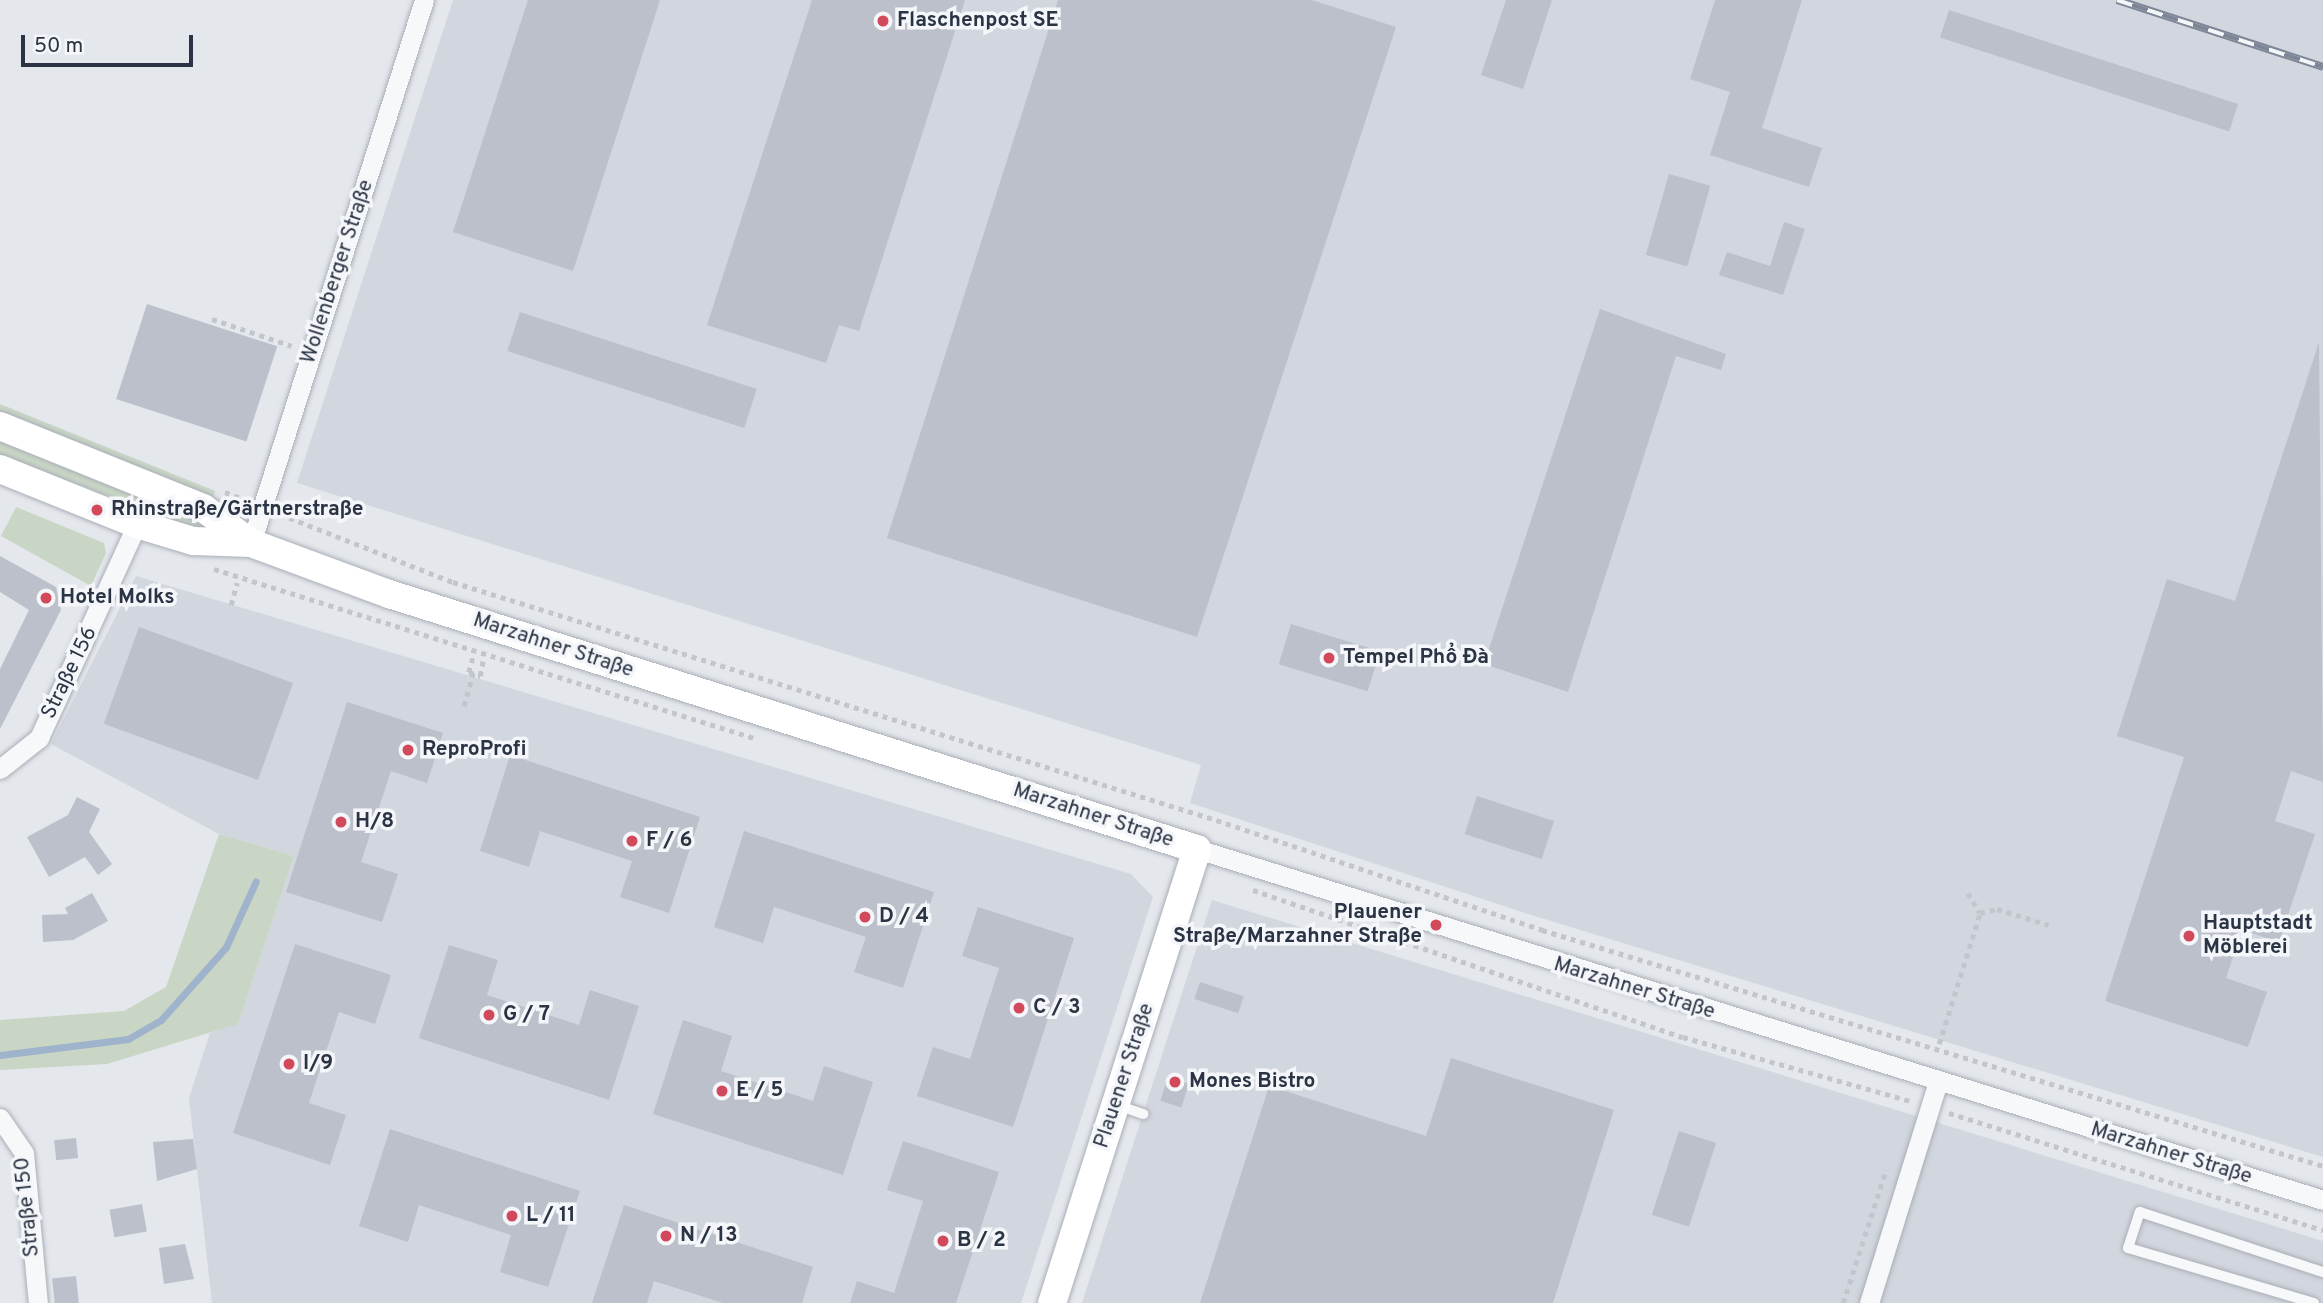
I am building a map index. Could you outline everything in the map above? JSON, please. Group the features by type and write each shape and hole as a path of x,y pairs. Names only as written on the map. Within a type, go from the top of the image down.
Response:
{"street":[{"name":"Wollenberger Straße","path":"251,543 424,0"},
{"name":"Marzahner Straße","path":"0,426 203,508 251,543 389,594 1937,1085 2323,1200"},
{"name":"Marzahner Straße","path":"0,469 137,524 193,541 251,543"},
{"name":"Straße 156","path":"0,769 39,738 137,524"},
{"name":"Plauener Straße","path":"1052,1303 1197,849"},
{"path":"1869,1303 1937,1085"},
{"name":"Straße 150","path":"0,1118 24,1153 38,1303"}],"lane":[{"path":"1116,1105 1143,1114"},
{"path":"2314,1303 2128,1248 2140,1212 2323,1272"}],"path":[{"path":"212,319 292,345"},
{"path":"220,489 453,582 1924,1049 2323,1166"},
{"path":"231,605 237,583"},
{"path":"464,706 473,674 473,658"},
{"path":"473,674 480,676 483,661"},
{"path":"1241,885 1683,1037 1931,1107 2323,1230"},
{"path":"1939,1044 1980,913 1968,893"},
{"path":"1980,913 1997,909 2049,925"},
{"path":"1906,1110 1924,1049"},
{"path":"1843,1303 1888,1165"}],"shaded area":[{"path":"453,0 2323,0 2323,1157 1528,914 1190,803 1201,765 297,483"},
{"path":"136,576 1131,874 1153,897 1021,1303 212,1303 189,1098 210,1033 238,1023 294,856 219,834 51,744"},
{"path":"1212,900 2323,1241 2323,1303 1082,1303"}],"green space":[{"path":"0,404 215,491 212,497 0,412"},
{"path":"0,435 203,517 198,529 0,456"},
{"path":"16,507 104,543 106,553 91,586 1,536"},
{"path":"219,834 294,856 238,1024 107,1064 0,1070 0,1020 124,1011 166,987"}],"building":[{"path":"528,0 660,0 573,271 453,232"},
{"path":"812,0 965,0 859,331 839,325 826,363 707,325"},
{"path":"1058,0 1312,0 1396,27 1197,637 887,538"},
{"path":"1506,0 1552,0 1523,89 1481,75"},
{"path":"1715,0 1802,0 1762,128 1822,148 1809,187 1710,155 1730,92 1690,79"},
{"path":"1949,10 2238,104 2229,132 1940,38"},
{"path":"1669,174 1710,186 1687,267 1646,255"},
{"path":"1784,222 1805,229 1783,295 1719,275 1727,252 1770,266"},
{"path":"147,304 277,346 246,441 116,399"},
{"path":"1600,309 1726,354 1721,370 1676,356 1568,692 1484,664"},
{"path":"520,312 757,389 744,428 507,351"},
{"path":"2319,342 2323,782 2291,771 2275,821 2315,834 2279,942 2242,930 2226,978 2267,992 2248,1047 2105,1001 2184,757 2117,736 2167,579 2235,601"},
{"path":"0,556 56,587 61,610 0,729 0,669 29,610 0,592"},
{"name":"Tempel Phổ Đà","path":"1291,624 1380,651 1368,691 1279,664"},
{"path":"139,627 293,683 258,780 104,724"},
{"name":"H/8","path":"347,702 443,733 427,783 391,771 361,862 398,874 382,922 286,892"},
{"name":"F / 6","path":"510,755 700,817 669,913 620,897 632,861 540,831 529,867 480,851"},
{"path":"1477,796 1554,821 1542,859 1465,834"},
{"path":"77,797 100,809 89,832 112,864 98,875 85,857 49,877 27,837 68,815"},
{"name":"D / 4","path":"744,831 934,892 903,988 854,972 866,937 774,907 763,943 714,927"},
{"path":"92,893 108,921 73,940 43,942 42,915 68,914 65,908"},
{"name":"C / 3","path":"978,907 1074,938 1013,1127 917,1096 933,1047 970,1059 999,968 962,956"},
{"name":"I/9","path":"295,944 391,975 375,1024 339,1012 309,1103 346,1115 330,1165 233,1133"},
{"name":"G / 7","path":"449,945 498,960 487,995 579,1025 590,990 639,1006 609,1100 419,1038"},
{"path":"1200,982 1244,996 1238,1013 1194,999"},
{"name":"E / 5","path":"683,1020 732,1036 721,1071 813,1101 824,1066 873,1082 843,1175 653,1114"},
{"path":"1451,1058 1614,1110 1553,1303 1200,1303 1269,1086 1426,1136"},
{"name":"Mones Bistro","path":"1168,1077 1189,1084 1181,1108 1160,1101"},
{"name":"L / 11","path":"390,1129 580,1191 548,1287 500,1272 511,1235 419,1205 408,1242 359,1226"},
{"path":"1679,1131 1716,1143 1689,1227 1652,1215"},
{"path":"76,1138 78,1158 56,1160 54,1140"},
{"path":"193,1139 197,1169 157,1181 153,1142"},
{"name":"B / 2","path":"903,1141 999,1172 956,1303 850,1303 857,1281 894,1293 923,1201 887,1190"},
{"path":"142,1204 147,1232 114,1237 110,1210"},
{"name":"N / 13","path":"624,1205 813,1267 802,1303 723,1303 654,1281 647,1303 592,1303"},
{"path":"185,1244 194,1279 164,1284 159,1248"},
{"path":"76,1276 79,1303 55,1303 52,1279"}],"waterway":[{"path":"0,1055 128,1039 161,1020 226,947 256,881"}],"railway":[{"path":"2117,0 2323,67"}],"place":[{"name":"Flaschenpost SE","path":"883,21"},
{"name":"Rhinstraße/Gärtnerstraße","path":"97,510"},
{"name":"Hotel Molks","path":"46,598"},
{"name":"Tempel Phổ Đà","path":"1329,658"},
{"name":"ReproProfi","path":"408,750"},
{"name":"H/8","path":"341,822"},
{"name":"F / 6","path":"632,841"},
{"name":"D / 4","path":"865,917"},
{"name":"Plauener Straße/Marzahner Straße","path":"1436,925"},
{"name":"Hauptstadt Möblerei","path":"2189,936"},
{"name":"C / 3","path":"1019,1008"},
{"name":"G / 7","path":"489,1015"},
{"name":"I/9","path":"289,1064"},
{"name":"Mones Bistro","path":"1175,1082"},
{"name":"E / 5","path":"722,1091"},
{"name":"L / 11","path":"512,1216"},
{"name":"N / 13","path":"666,1236"},
{"name":"B / 2","path":"943,1241"}]}
